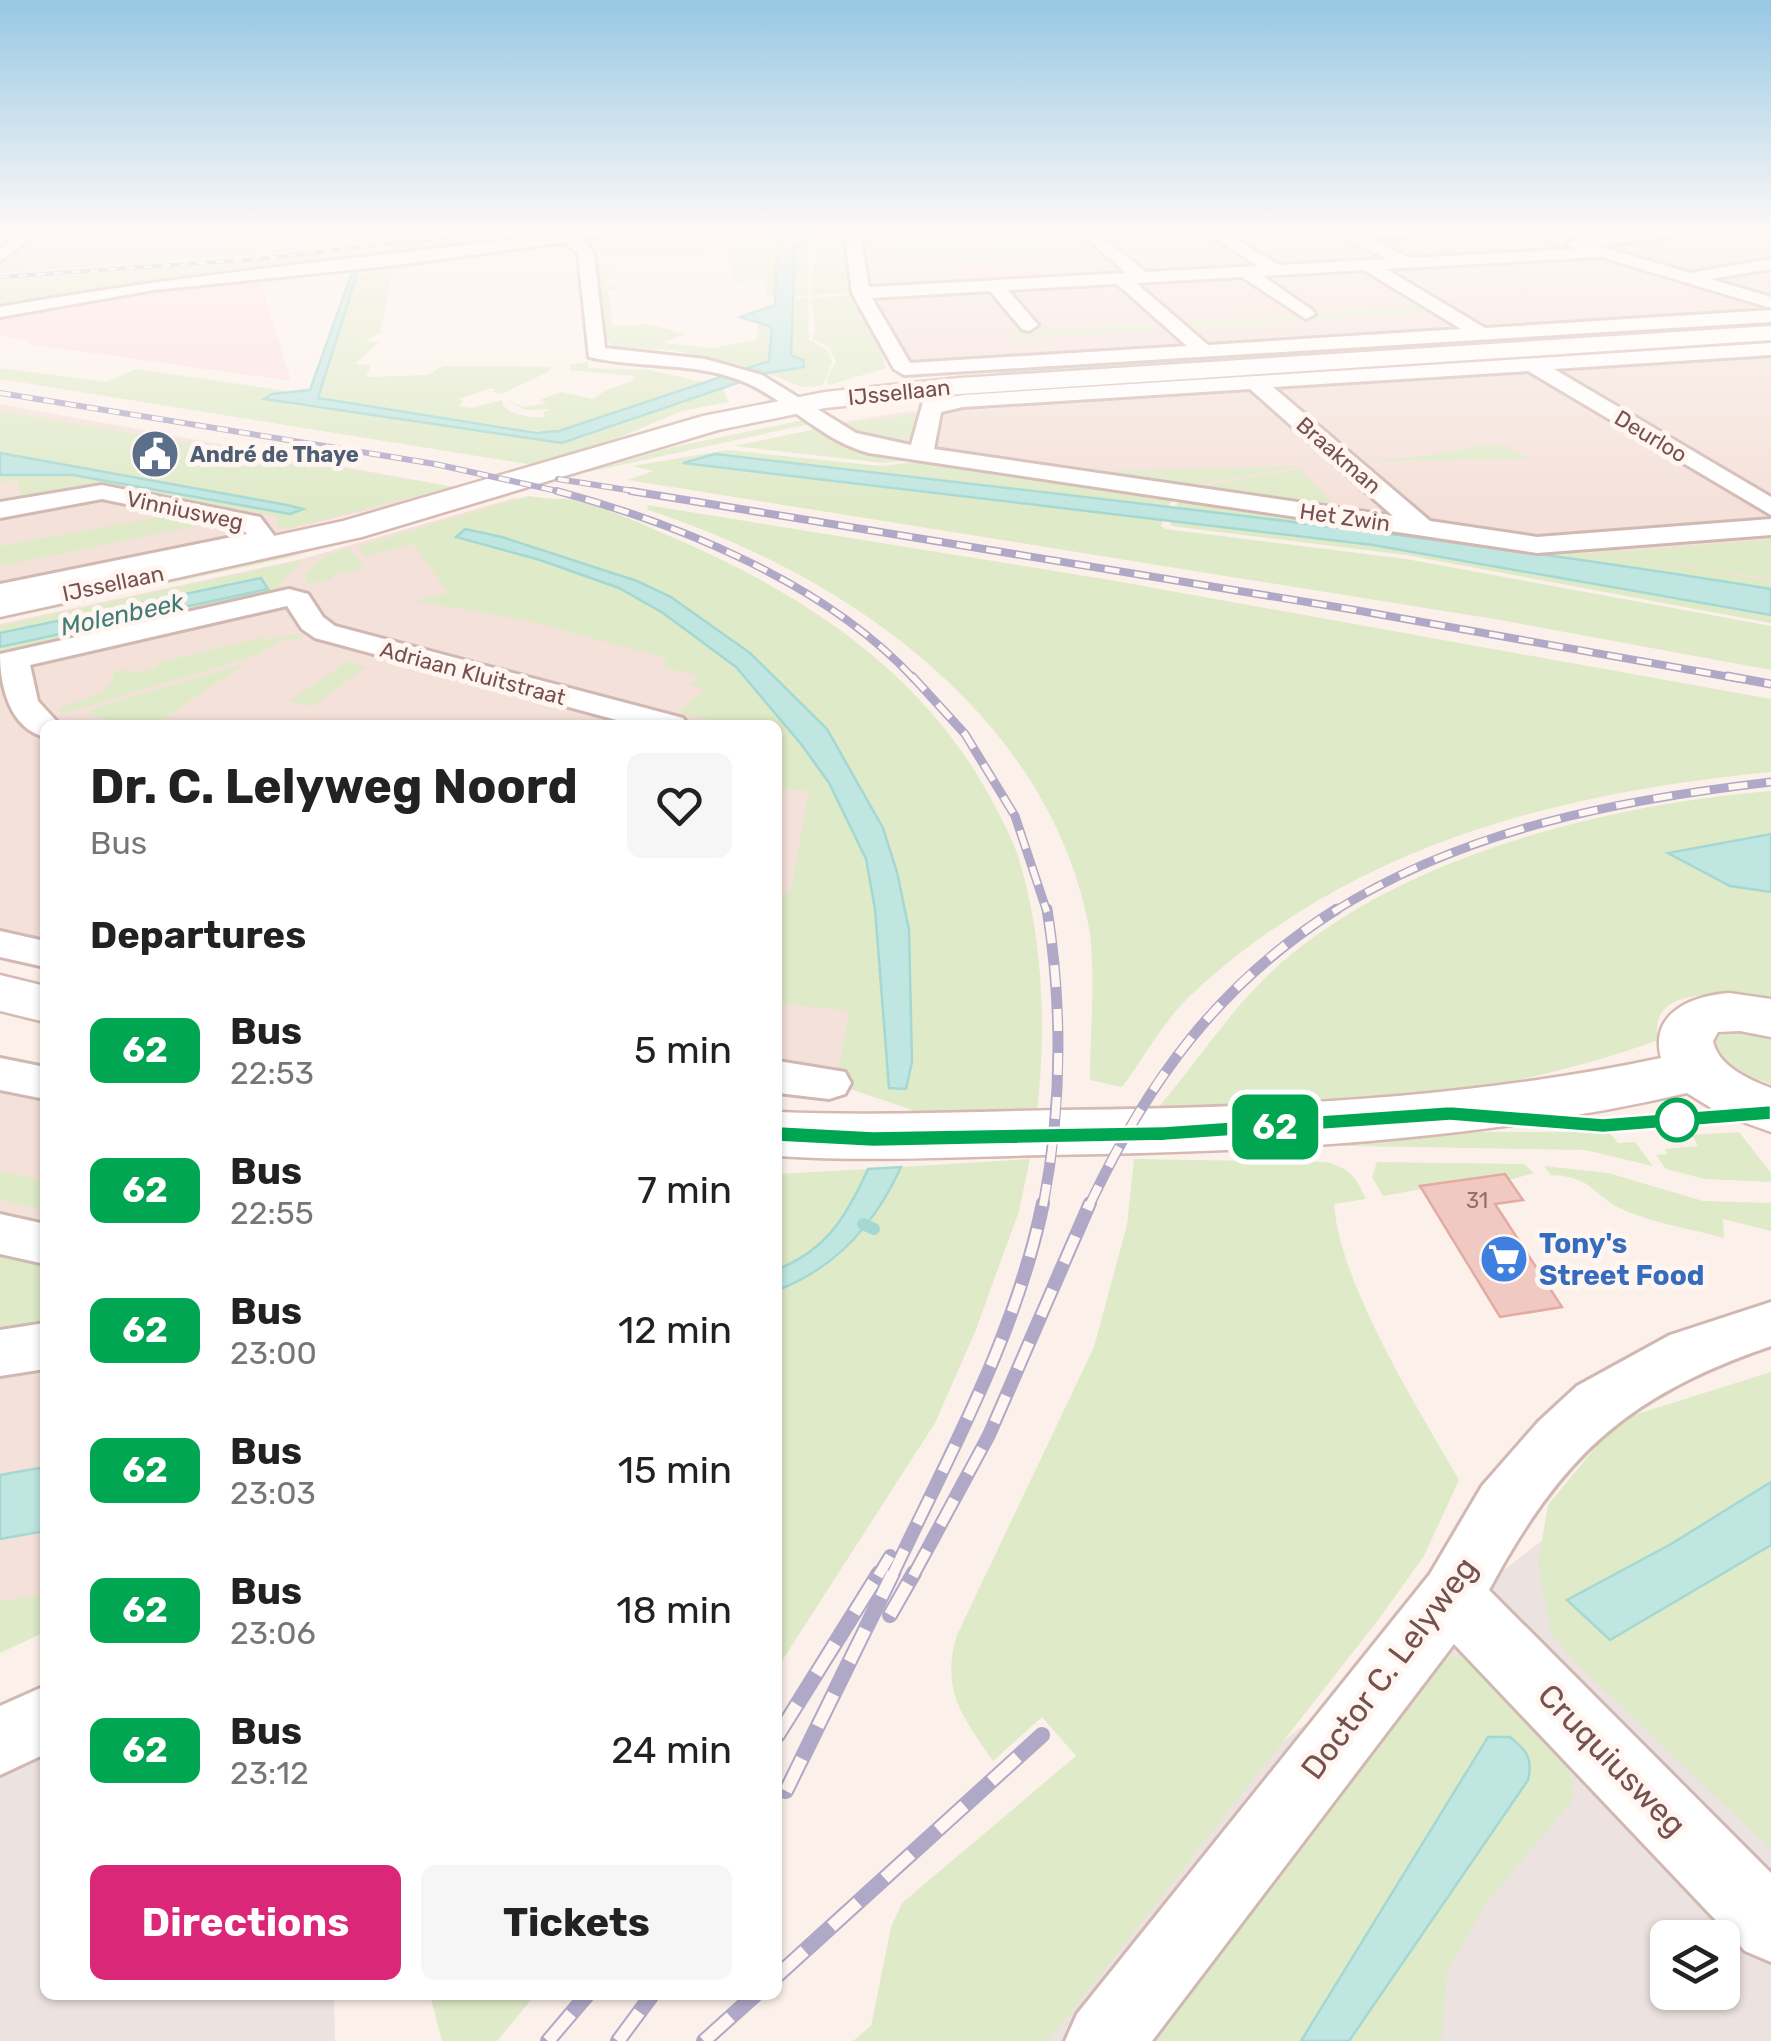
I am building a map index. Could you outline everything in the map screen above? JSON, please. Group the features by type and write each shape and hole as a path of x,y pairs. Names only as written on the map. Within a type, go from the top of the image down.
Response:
{"main road":[{"name":"IJssellaan","path":"0,606 350,530 574,466 798,411 960,386 1771,333"},
{"name":"IJssellaan","path":"798,411 1026,389 1771,345"},
{"path":"0,993 40,1003"},
{"path":"1771,1018 1725,1012 1695,1021 1685,1042 1699,1070 1734,1096 1771,1110"},
{"path":"807,1118 873,1139 1164,1134 1413,1118 1611,1092 1699,1070"}],"street":[{"name":"Het Zwin","path":"593,324 596,353 682,362 738,377 854,442 924,455 1538,545 1771,527"},
{"name":"IJssellaan","path":"879,324 904,369 1639,324"},
{"path":"1173,324 1203,350"},
{"path":"1466,324 1482,334"},
{"path":"996,345 1010,362"},
{"name":"IJssellaan","path":"924,455 930,417 963,401 1771,345"},
{"name":"Deurloo","path":"1559,362 1771,482"},
{"name":"Deurloo","path":"1530,364 1771,508"},
{"name":"Braakman","path":"1256,382 1422,528"},
{"name":"Braakman","path":"1226,384 1376,521"},
{"path":"1657,440 1694,438"},
{"name":"Vinniusweg","path":"0,510 102,492 251,522 263,538 0,592"},
{"name":"Adriaan Kluitstraat","path":"7,662 289,597 298,600 312,623 325,632 653,720"},
{"path":"7,662 23,704 40,722"},
{"path":"0,944 40,953"},
{"path":"0,1074 40,1082"},
{"path":"782,1083 807,1118"},
{"path":"0,1234 40,1243"},
{"name":"Doctor C. Lelyweg","path":"1104,2041 1452,1596 1518,1484 1597,1404 1689,1352 1771,1324"},
{"path":"0,1353 40,1347"},
{"name":"Cruquiusweg","path":"1452,1596 1771,1924"},
{"path":"0,1741 40,1721"}],"shaded area":[{"path":"0,324 274,324 291,381 28,344 29,341 0,336"},
{"path":"888,324 1595,324 913,364"},
{"path":"1771,351 1771,600 1727,585 836,445 813,427 943,408"},
{"path":"0,404 460,488 281,532 0,590"},
{"path":"514,498 568,508 860,709 952,1079 782,1069 782,720 40,720 40,946 0,936 0,624 302,559"},
{"path":"0,1086 40,1094 40,1627 0,1632"},
{"path":"1771,1411 1771,2041 896,2041 1647,1459"},
{"path":"40,1724 40,2000 334,2000 335,2041 0,2041 0,1738"}],"green space":[{"path":"342,324 382,324 380,333 366,341 379,342 355,364 371,365 366,377 429,375 443,366 550,367 548,372 501,394 492,392 496,390 492,388 458,399 463,401 459,406 471,408 502,400 512,412 545,417 543,413 550,409 525,410 510,402 524,407 547,403 540,400 561,392 593,399 635,380 631,379 635,376 570,370 570,365 588,362 588,368 650,370 706,383 549,433 318,398"},
{"path":"605,324 649,324 685,334 663,343 713,348 756,340 758,324 772,327 770,361 752,368 672,350 612,347"},
{"path":"793,324 809,324 809,340 827,349 832,362 822,386 802,387 767,373 797,360 791,355"},
{"path":"814,324 868,324 886,368 829,385 826,380 836,362 829,347 812,339"},
{"path":"1185,324 1254,324 1190,329"},
{"path":"1150,325 1157,330 1013,339 1009,335 1017,335 1015,330"},
{"path":"0,368 106,382 136,369 286,391 266,396 291,405 576,440 722,388 729,402 682,411 618,438 533,465 0,379"},
{"path":"0,411 454,487 280,530 276,516 117,487 22,502 17,480 0,483 0,475 72,475 290,514 302,509 0,453"},
{"path":"922,413 919,445 884,447 835,425"},
{"path":"812,418 819,422 584,473 669,448"},
{"path":"826,427 914,459 884,463 734,446"},
{"path":"1504,445 1530,459 1366,461 1425,456"},
{"path":"727,450 881,466 925,461 1174,496 1168,507 715,454 686,463 1163,520 1161,526 1165,529 1406,559 1771,626 1771,670 1500,620 628,480 653,471 632,466"},
{"path":"1298,467 1179,487 1077,472"},
{"path":"1300,469 1337,507 1189,488"},
{"path":"515,494 286,558 0,620 0,616 305,550"},
{"path":"528,496 574,500 643,525 761,580 850,637 890,670 960,749 989,795 1018,856 1033,920 1041,987 1036,1119 924,1120 910,1109 835,1084 850,1011 782,1003 782,892 790,893 809,791 782,788 782,720 710,720 677,712 705,690 690,685 699,676 662,667 669,659 529,621 415,601 448,593 414,544 365,556 357,547","holes":["465,530 502,537 651,586 750,653 827,729 892,846 906,1089 889,1088 873,897 866,861 827,779 800,740 735,668 660,611 583,573"]},
{"path":"1179,498 1646,561 1771,581 1771,589 1413,536 1176,509"},
{"path":"647,505 1110,580 1771,699 1771,772 1613,794 1536,812 1461,835 1389,864 1320,899 1254,943 1191,995 1163,1027 1122,1087 1090,1080 1091,944 1067,851 1030,781 983,718 926,662 862,613 793,572 721,537 648,510"},
{"path":"175,514 216,522 0,566 0,546"},
{"path":"1171,521 1373,545 1771,615 1771,623 1406,555 1178,527 1170,525"},
{"path":"1771,539 1771,579 1595,553 1580,546 1610,544 1620,552"},
{"path":"350,548 364,568 331,575 332,580 306,584 306,574 324,556"},
{"path":"303,560 283,580 278,593 0,655 0,647 267,588 260,578 0,633 0,626"},
{"path":"300,633 304,638 279,641 258,655 62,714 56,710 103,692 113,681 113,672 129,669 132,673 158,667 156,663 264,637 268,640"},
{"path":"346,662 365,667 313,706 289,702"},
{"path":"245,664 161,720 106,720 87,713 102,705"},
{"path":"1771,791 1771,834 1669,854 1730,886 1771,892 1771,999 1718,995 1680,1000 1666,1008 1658,1021 1658,1040 1576,1066 1491,1086 1319,1108 1156,1110 1230,1016 1280,964 1330,926 1387,893 1447,865 1577,823 1643,808"},
{"path":"1737,1028 1771,1035 1771,1084 1732,1070 1715,1051 1717,1035"},
{"path":"1422,1132 1609,1132 1618,1143 1635,1142 1653,1166 1585,1150 1241,1144"},
{"path":"1739,1132 1771,1173 1771,1182 1705,1179 1666,1169 1656,1155 1667,1154 1665,1149 1698,1146 1692,1135"},
{"path":"1030,1159 1019,1211 975,1332 935,1423 782,1661 782,1288 818,1269 852,1241 879,1207 901,1167"},
{"path":"1134,1159 1327,1162 1351,1175 1366,1199 1334,1204 1350,1271 1383,1345 1459,1480 1424,1556 1379,1619 1048,2041 853,2041 871,2026 891,1927 902,1903 1076,1756 1042,1717 993,1761 957,1702 952,1654 957,1635 1094,1347 1127,1225"},
{"path":"1377,1162 1524,1164 1534,1173 1509,1180 1504,1174 1383,1196 1372,1177"},
{"path":"1544,1166 1608,1173 1703,1201 1771,1203 1771,1231 1723,1219 1724,1238 1650,1219 1615,1206 1577,1180 1551,1175"},
{"path":"868,1169 834,1229 810,1252 782,1267 782,1174"},
{"path":"0,1171 40,1180 40,1210 0,1200"},
{"path":"0,1244 40,1252 40,1340 0,1346"},
{"path":"1771,1372 1771,1482 1671,1544 1568,1600 1610,1640 1771,1545 1771,1849 1578,1665 1552,1635 1538,1564 1548,1505 1618,1420"},
{"path":"40,1594 40,1634 0,1653 0,1602"},
{"path":"1455,1656 1490,1665 1569,1753 1573,1800 1484,1906 1447,1973 1441,2041 1349,2041 1487,1737 1301,2041 1151,2041 1436,1661"},
{"path":"431,2000 531,2000 497,2041 442,2041"}],"water":[{"path":"333,324 341,324 318,398 537,433 559,431 769,361 772,327 763,324 792,324 791,355 803,360 804,367 767,373 562,443 264,399 272,394 310,390"},
{"path":"1733,324 1751,329 1461,347 1452,341"},
{"path":"1391,346 1398,351 1003,376 998,369"},
{"path":"0,453 303,509 290,514 73,475 0,475"},
{"path":"715,454 1244,516 1640,569 1771,589 1771,615 1373,545 683,463"},
{"path":"465,529 502,537 637,581 671,597 750,653 827,729 883,828 897,872 909,930 912,1062 906,1089 889,1088 875,909 866,859 829,783 782,720 736,667 663,613 619,588 540,560 456,537"},
{"path":"261,578 268,589 0,647 0,633"},
{"path":"1771,834 1771,892 1730,886 1668,853"},
{"path":"901,1167 879,1207 852,1241 818,1269 782,1288 782,1267 810,1252 834,1229 868,1169"},
{"path":"40,1468 40,1532 0,1539 0,1475"},
{"path":"1771,1482 1771,1545 1610,1640 1567,1600 1671,1544"},
{"path":"1488,1737 1510,1737 1521,1747 1529,1760 1528,1780 1349,2041 1301,2041"}],"building":[{"path":"1505,1174 1523,1200 1495,1204 1562,1307 1500,1317 1420,1186"}],"waterway":[{"name":"Molenbeek","path":"863,1224 874,1229"}],"railway":[{"path":"0,393 435,464 557,491"},
{"path":"558,479 646,493"},
{"path":"557,491 566,493"},
{"path":"557,491 701,540 795,586 879,645 914,679"},
{"path":"631,491 1355,610 1741,679"},
{"path":"912,676 965,734 1015,816 1047,912"},
{"path":"1727,676 1771,684"},
{"path":"1333,912 1383,883 1489,839 1600,809 1771,782"},
{"path":"1043,1206 1054,1132 1058,1058 1056,984 1047,909"},
{"path":"1089,1206 1136,1117 1191,1038 1257,969 1337,909"},
{"path":"892,1576 998,1347 1016,1300 1043,1203"},
{"path":"913,1576 989,1435 1090,1203"},
{"path":"878,1576 890,1556"},
{"path":"782,1729 879,1573"},
{"path":"786,1791 893,1573"},
{"path":"890,1615 914,1573"},
{"path":"782,1971 1042,1735"},
{"path":"548,2041 583,2000"},
{"path":"618,2041 648,2000"},
{"path":"704,2041 749,2000"}],"bus line":[{"name":"62","path":"782,1134 873,1139 1040,1133 1164,1134 1450,1114 1603,1126 1771,1112"}],"place":[{"name":"André de Thaye","path":"155,454"},
{"name":"Tony's Street Food","path":"1504,1259"}]}
